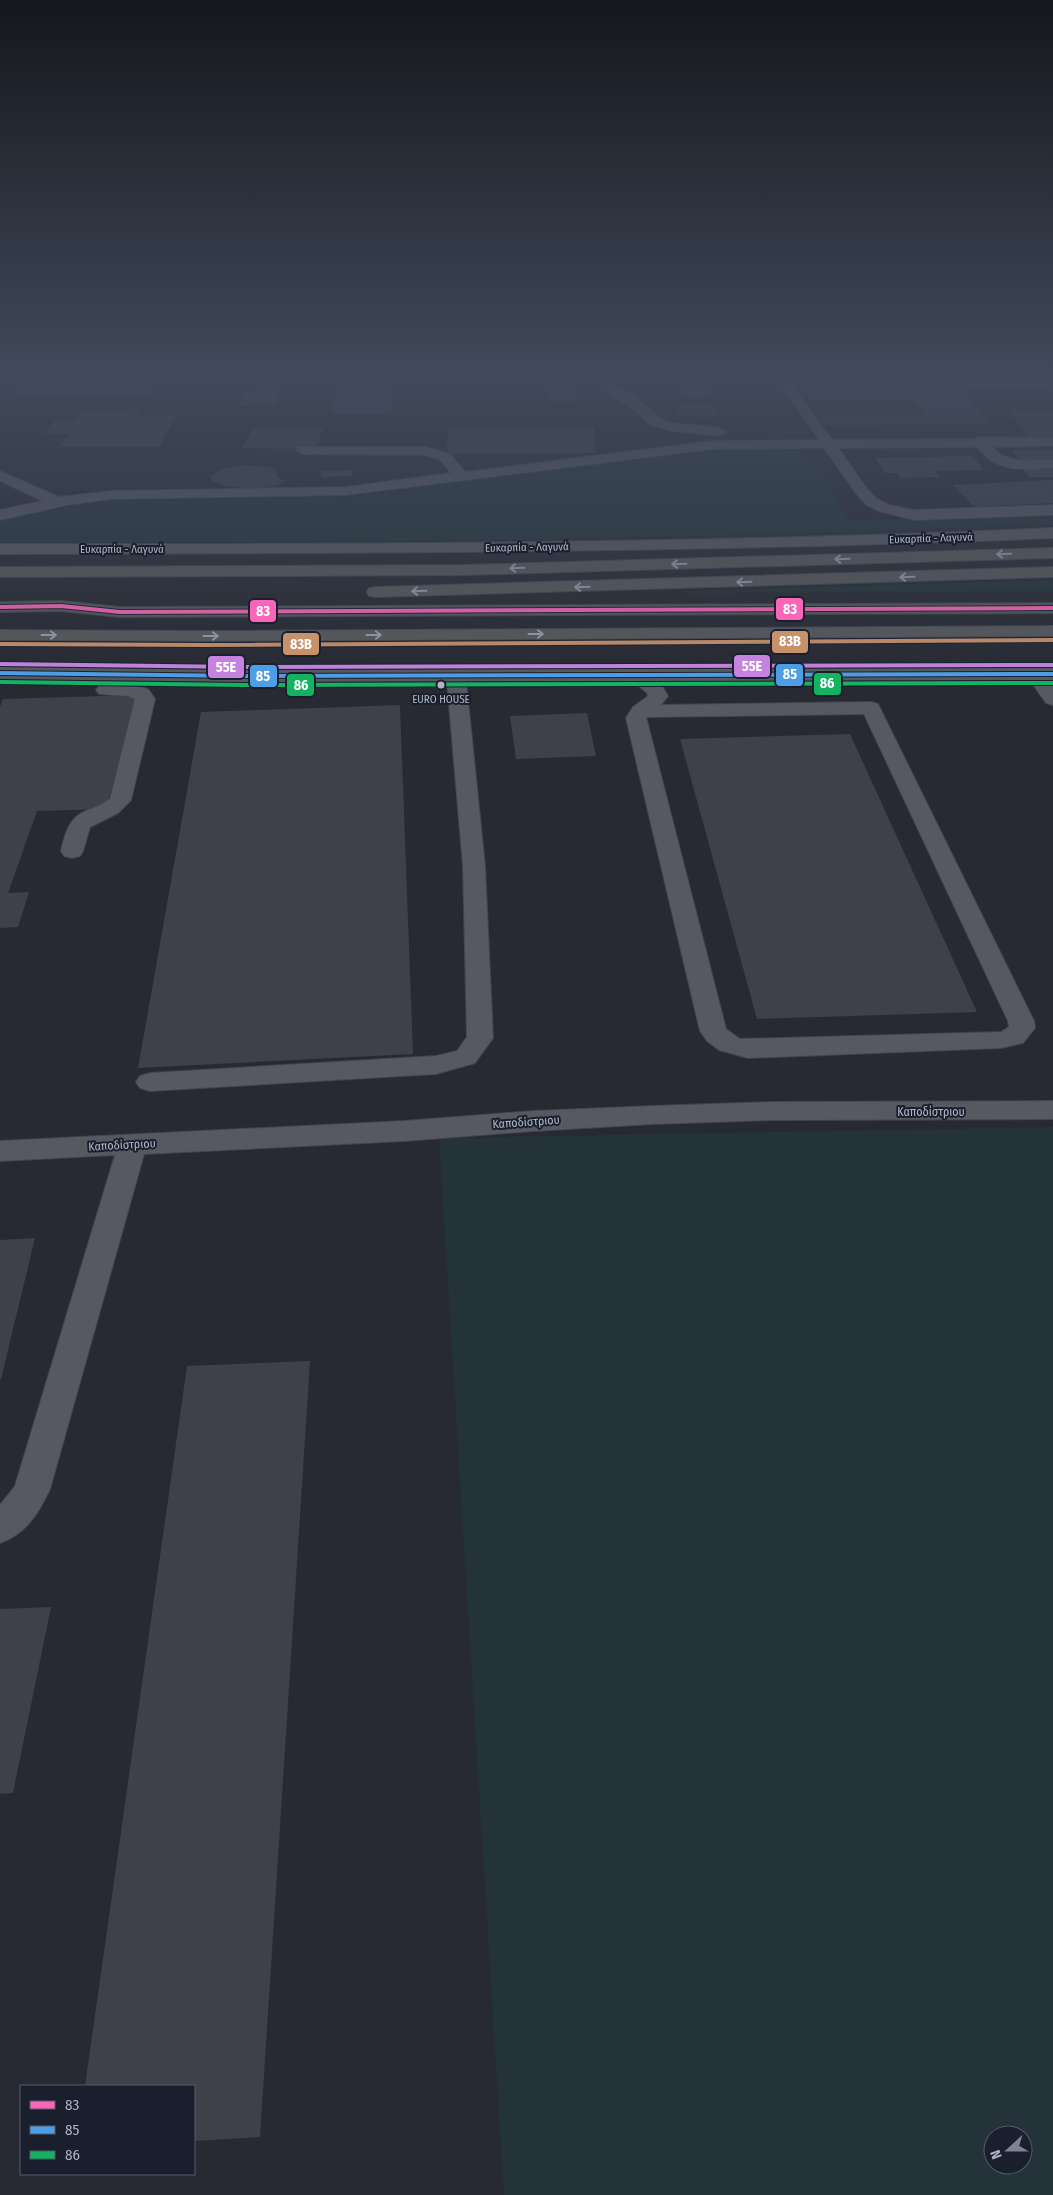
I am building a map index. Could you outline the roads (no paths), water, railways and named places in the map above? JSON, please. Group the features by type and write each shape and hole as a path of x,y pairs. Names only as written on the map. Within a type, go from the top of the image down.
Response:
{"highway":[{"path":"0,572 464,570 1053,553"},
{"path":"357,593 1053,572"},
{"path":"62,606 124,596 221,595"},
{"path":"0,607 62,606 120,612 1053,608"},
{"path":"0,635 216,636 1053,631"}],"street":[{"path":"0,515 57,502 111,495 335,492 481,473"},
{"path":"848,473 863,494 872,502 899,513 942,516 1053,510"},
{"path":"0,475 57,502"},
{"name":"Ευκαρπία - Λαγυνά","path":"0,549 577,547 947,538 1053,533"},
{"path":"0,673 244,676 1044,674 1053,700"},
{"path":"636,674 655,690 658,696 640,710 636,718 713,1031 718,1038 725,1044 748,1049 1011,1039 1019,1034 1022,1028 1021,1021 855,674"},
{"path":"150,1082 436,1066 466,1057 480,1038 474,866 456,675"},
{"path":"0,690 128,690 142,692 145,696 120,800 117,805 110,809 81,822 72,851"},
{"path":"640,710 871,708"},
{"name":"Καποδίστριου","path":"0,1151 404,1131 534,1121 653,1115 774,1111 1053,1110"},
{"path":"0,1527 12,1519 24,1504 32,1489 132,1145"}],"place":[{"name":"EURO HOUSE","path":"441,685"}]}
